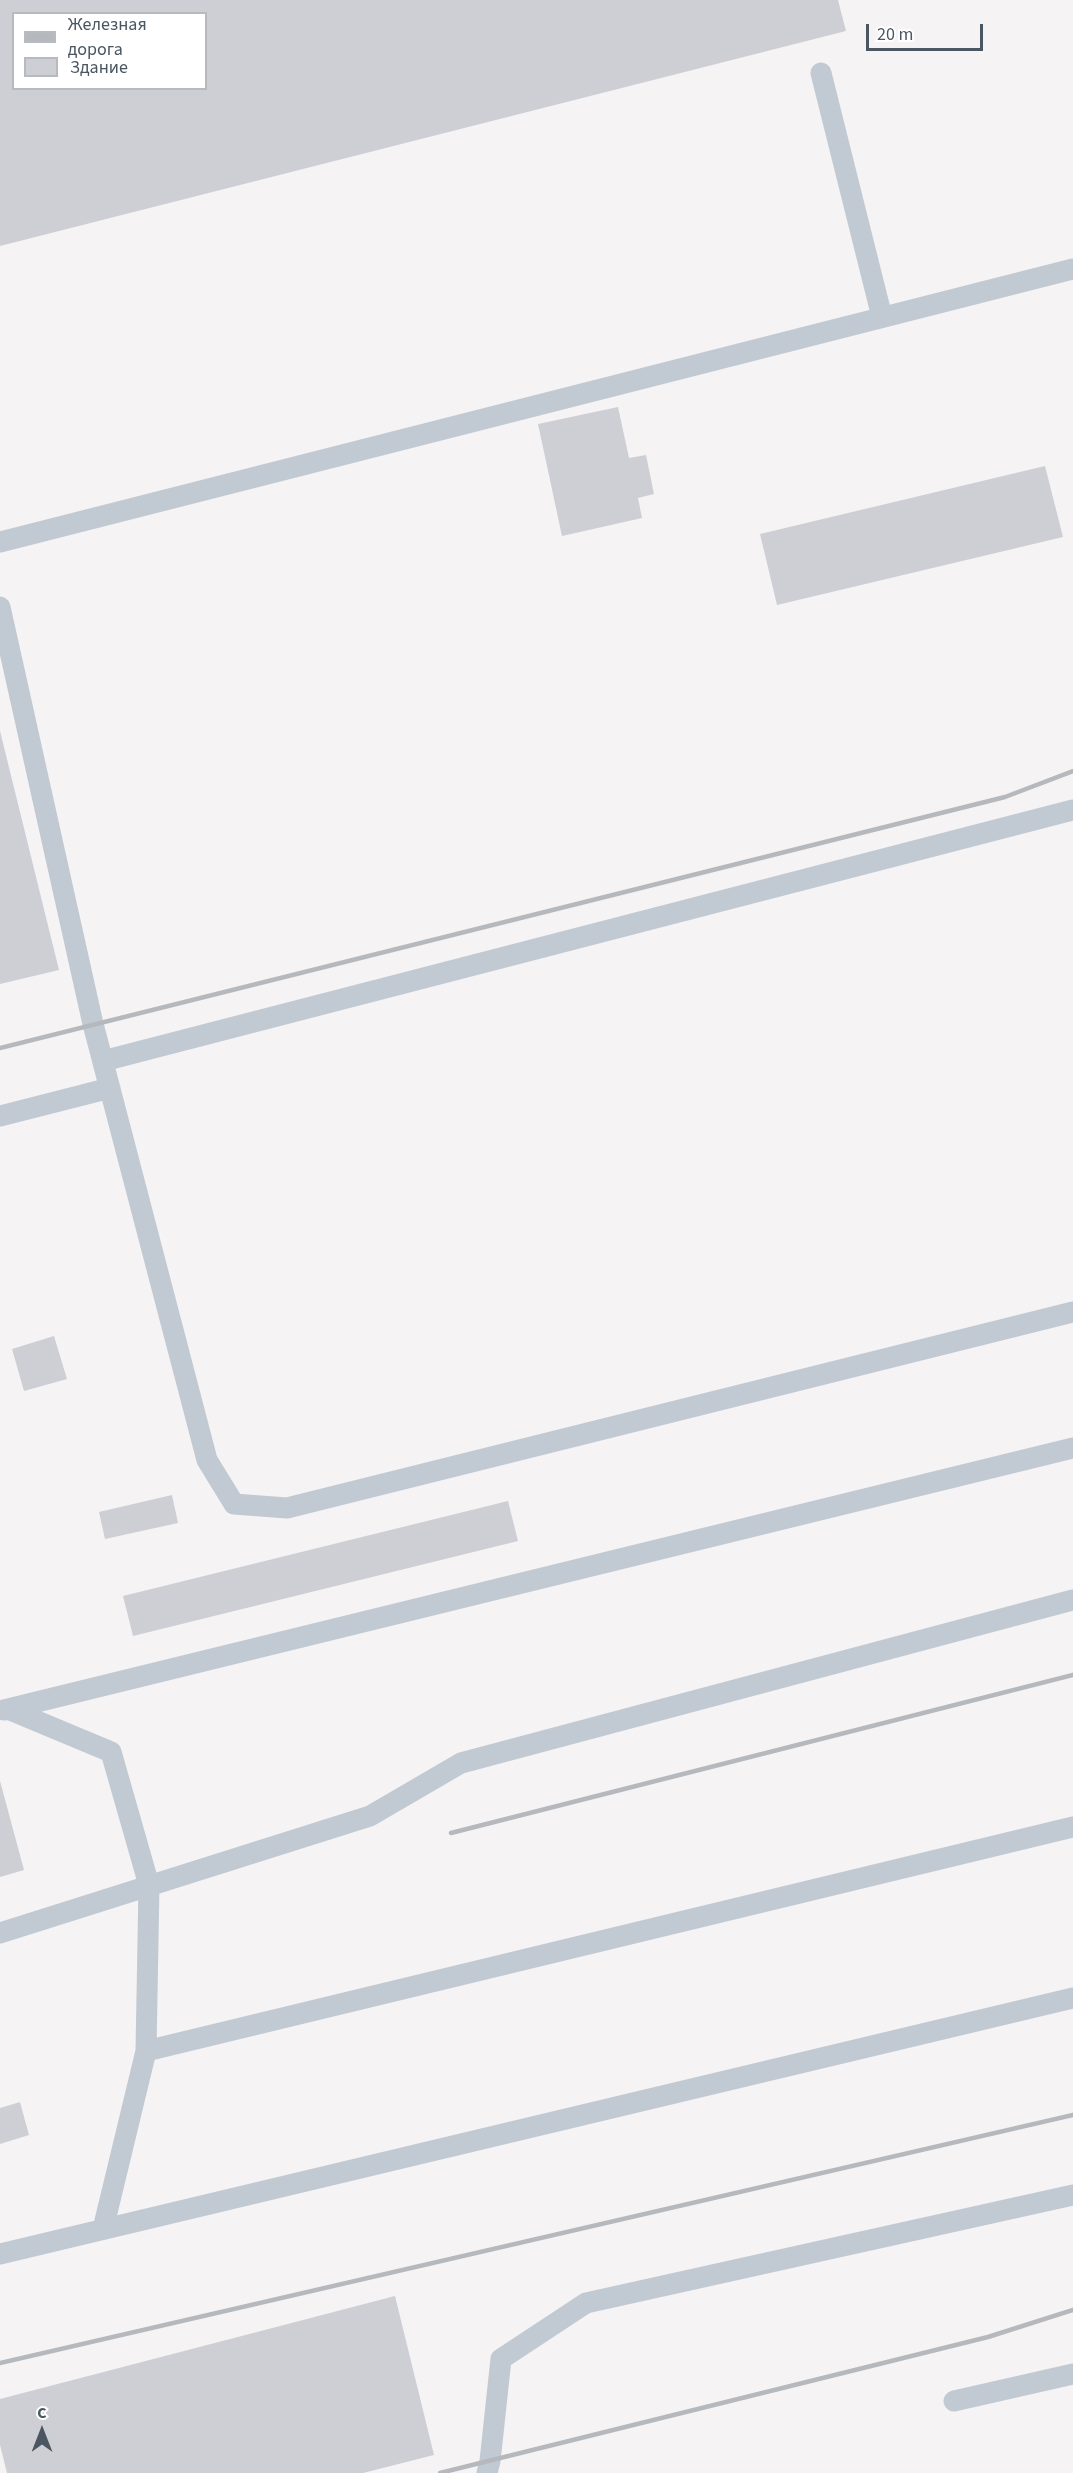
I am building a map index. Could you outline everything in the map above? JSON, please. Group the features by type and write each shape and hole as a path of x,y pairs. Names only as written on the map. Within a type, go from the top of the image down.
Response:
{"lane":[{"path":"821,73 882,317"},
{"path":"0,542 1073,268"},
{"path":"0,607 103,1061 207,1460 234,1504 287,1508 1073,1312"},
{"path":"103,1061 1073,810"},
{"path":"0,1116 110,1088"},
{"path":"4,1710 1073,1448"},
{"path":"0,1933 370,1816 461,1763 1073,1600"},
{"path":"4,1710 111,1752 149,1885 146,2051 103,2229"},
{"path":"146,2051 1073,1827"},
{"path":"0,2254 1073,1998"},
{"path":"487,2473 501,2359 585,2303 1073,2195"},
{"path":"954,2401 1073,2374"}],"building":[{"path":"0,0 838,0 846,31 0,246"},
{"path":"618,407 629,458 646,455 654,494 638,498 642,518 562,536 538,424"},
{"path":"1045,466 1063,537 777,605 760,534"},
{"path":"0,731 59,970 0,984"},
{"path":"54,1336 67,1379 24,1391 12,1349"},
{"path":"172,1495 178,1523 105,1539 99,1512"},
{"path":"508,1501 518,1541 133,1636 123,1596"},
{"path":"0,1781 24,1870 0,1877"},
{"path":"20,2102 29,2135 0,2144 0,2108"},
{"path":"395,2296 434,2455 363,2473 7,2473 0,2445 0,2399"}],"railway":[{"path":"0,1048 1005,797 1073,771"},
{"path":"451,1833 1073,1675"},
{"path":"0,2363 1073,2115"},
{"path":"440,2473 988,2337 1073,2310"}]}
